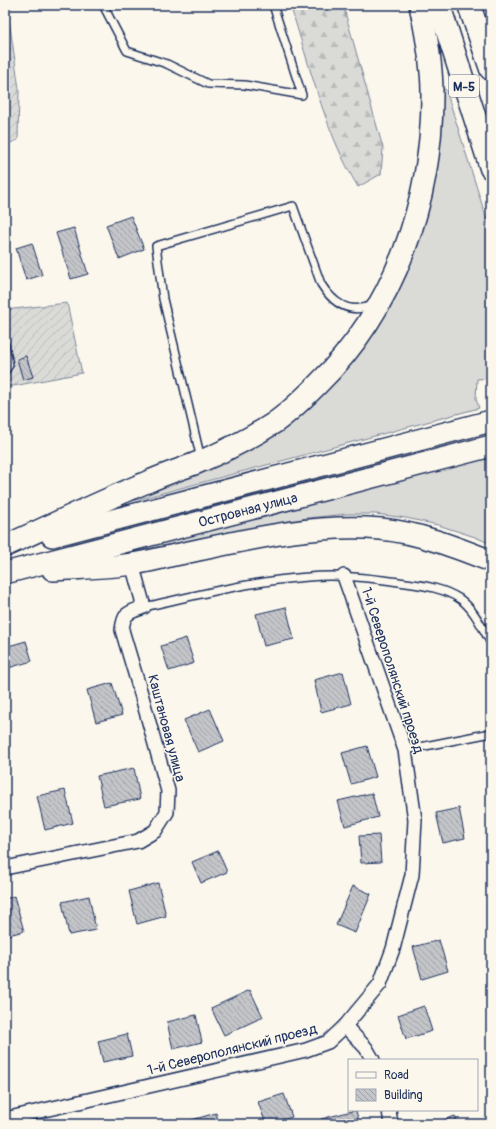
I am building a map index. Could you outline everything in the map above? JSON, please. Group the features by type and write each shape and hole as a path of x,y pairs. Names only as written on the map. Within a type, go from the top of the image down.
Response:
{"highway":[{"name":"М-5","path":"439,5 491,168"},
{"name":"М-5","path":"469,5 491,69"}],"main road":[{"path":"5,547 153,480 201,461 245,440 276,422 301,401 349,351 380,302 396,272 417,213 425,179 431,133 432,91 428,48 420,5"},
{"name":"Островная улица","path":"5,547 491,421"},
{"name":"Островная улица","path":"5,573 491,446"},
{"path":"5,573 132,564 262,537 311,530 347,528 381,529 421,536 491,561"}],"street":[{"path":"132,564 144,608"},
{"name":"1-й Северополянский проезд","path":"5,1119 306,1050 328,1042 345,1026 380,984 393,949 412,875 415,820 405,750 344,576"},
{"name":"Каштановая улица","path":"5,868 138,841 155,831 167,812 168,791 122,630 123,618 129,612 144,608"},
{"path":"345,1026 366,1048 372,1059"},
{"path":"390,1111 391,1124"}],"lane":[{"path":"103,5 127,51 167,64 208,84 245,84 302,96 273,5"},
{"path":"201,461 163,299 156,246 293,206 321,284 326,293 335,302 356,309 380,302"},
{"path":"5,345 9,365 5,371"},
{"path":"144,608 256,583 309,577 344,576 422,585 442,591 460,599 473,612 491,643"},
{"path":"405,750 491,733"}],"green space":[{"path":"5,5 7,5 19,89 18,140 5,145"},
{"path":"290,5 343,5 383,148 381,174 358,187 346,166 327,121"},
{"path":"444,89 446,90 491,233 491,378 477,379 476,399 479,408 73,517 229,458 398,289 411,261 430,202 437,162 441,92"},
{"path":"67,303 82,373 8,387 5,382 5,310"},
{"path":"484,458 486,460 491,458 491,544 438,525 406,518 376,514 347,514 307,518 116,555"}],"building":[{"path":"131,216 144,249 119,259 106,225"},
{"path":"74,228 88,274 71,279 56,233"},
{"path":"32,243 42,275 26,280 16,248"},
{"path":"26,356 33,377 23,380 17,359"},
{"path":"286,607 294,639 264,646 256,614"},
{"path":"186,638 194,663 169,671 161,646"},
{"path":"26,641 32,661 5,669 5,647"},
{"path":"343,672 351,704 321,712 314,680"},
{"path":"112,683 122,715 96,722 87,690"},
{"path":"210,709 224,741 198,752 184,720"},
{"path":"367,746 376,777 351,784 342,753"},
{"path":"134,768 140,799 104,806 97,776"},
{"path":"65,790 73,823 45,830 37,796"},
{"path":"372,793 378,817 345,826 338,801"},
{"path":"459,808 465,838 443,843 436,813"},
{"path":"379,835 381,862 361,863 359,836"},
{"path":"218,851 227,872 201,883 192,862"},
{"path":"487,874 491,874 491,898"},
{"path":"158,883 166,916 137,924 129,891"},
{"path":"353,886 371,894 355,933 336,925"},
{"path":"14,896 24,931 5,936 5,899"},
{"path":"89,896 96,930 69,935 62,902"},
{"path":"439,940 448,971 422,979 413,947"},
{"path":"250,990 263,1017 224,1035 211,1008"},
{"path":"424,1006 432,1031 406,1039 398,1015"},
{"path":"196,1015 202,1042 173,1049 167,1022"},
{"path":"127,1034 132,1056 103,1062 98,1041"},
{"path":"284,1094 292,1117 266,1124 258,1102"},
{"path":"356,1111 359,1124 322,1124 321,1119"},
{"path":"216,1113 219,1124 181,1124 181,1123"},
{"path":"455,1116 458,1124 432,1124"}]}
